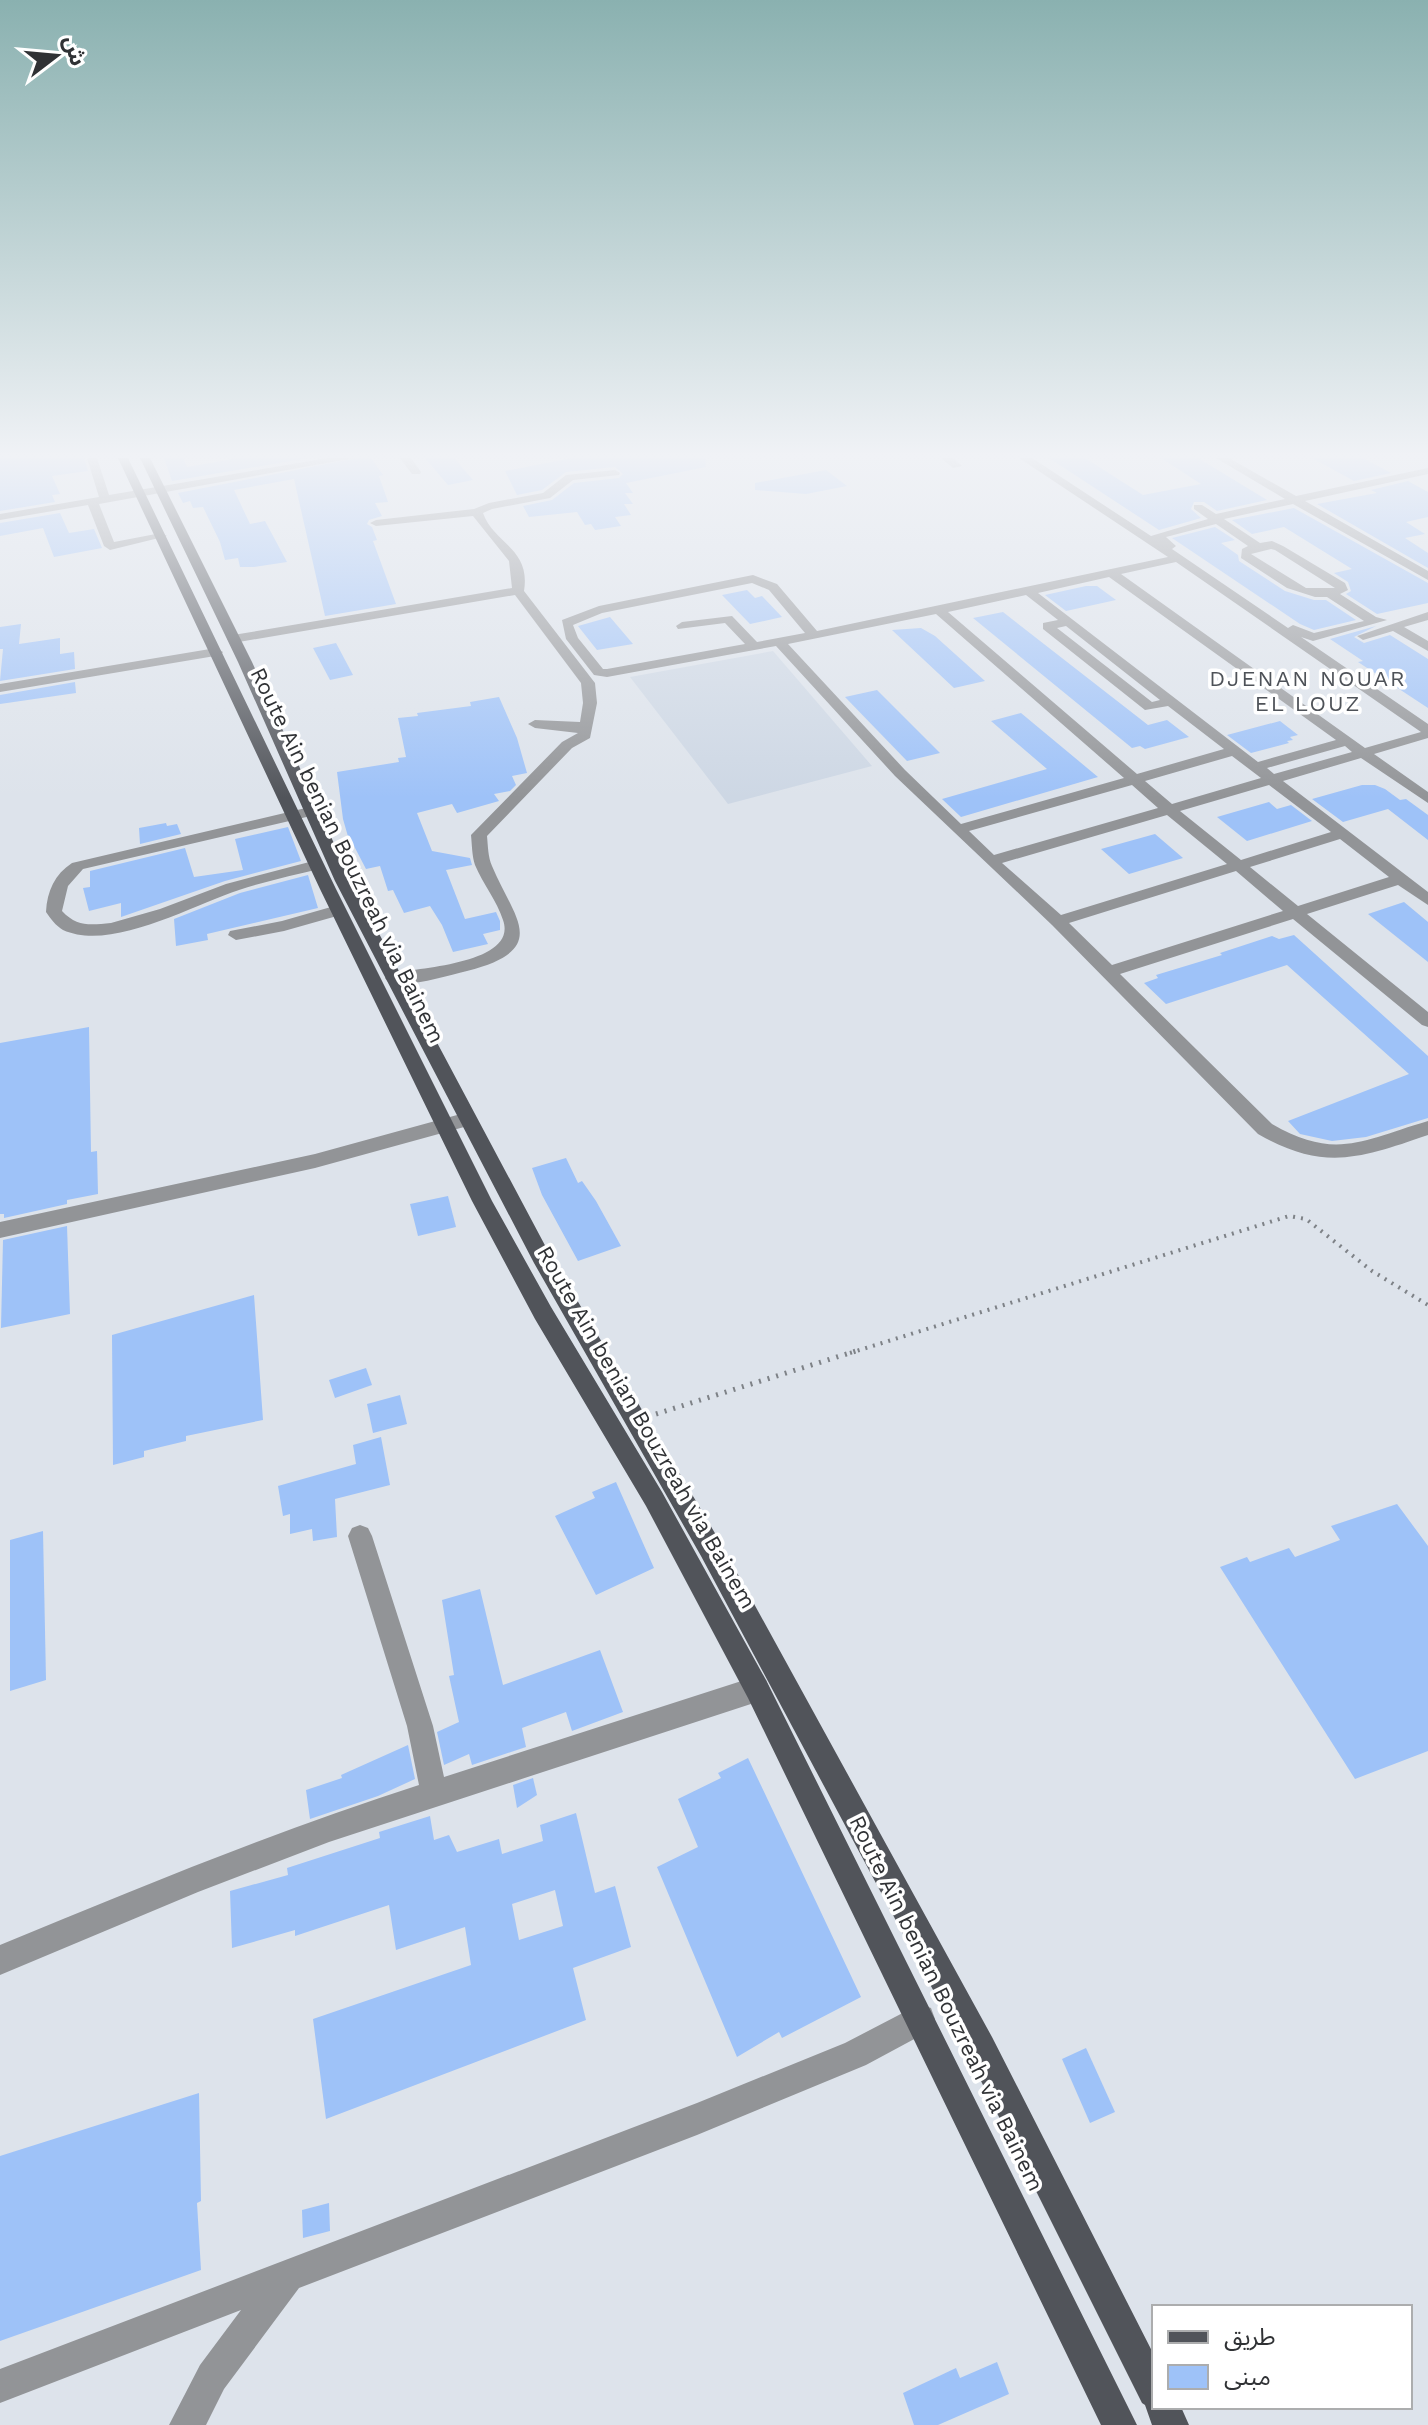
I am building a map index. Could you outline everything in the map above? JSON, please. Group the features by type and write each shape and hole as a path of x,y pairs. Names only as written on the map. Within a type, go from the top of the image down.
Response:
{"main road":[{"name":"Route Ain benian Bouzreah via Bainem","path":"181,571 225,646"},
{"name":"Route Ain benian Bouzreah via Bainem","path":"189,571 301,813 394,978 541,1257 717,1560 981,2048 1152,2387"},
{"name":"Route Ain benian Bouzreah via Bainem","path":"301,813 317,865 445,1127 543,1313 654,1499 757,1689 1119,2425"}],"street":[{"path":"518,591 522,579 520,571"},
{"path":"588,683 599,672 780,643 1119,571"},
{"path":"1197,571 1428,732"},
{"path":"1209,571 1307,638 1428,609"},
{"path":"1270,571 1305,594 1342,590 1341,586 1317,571"},
{"path":"1111,573 1428,799"},
{"path":"599,672 572,639 566,623 599,610 753,579 773,587 815,636"},
{"path":"0,688 518,591"},
{"path":"394,978 465,966 502,950 512,941 515,932 513,923 482,863 479,835 561,751 585,735 590,703 588,683 518,591"},
{"path":"1028,591 1428,900"},
{"path":"1329,593 1375,622"},
{"path":"938,610 1169,809 1428,1021"},
{"path":"1313,650 1428,616"},
{"path":"682,626 728,619 755,647"},
{"path":"1068,622 1047,626 1150,707 1170,701"},
{"path":"1395,627 1428,647"},
{"path":"780,643 900,773 1058,921 1265,1129 1285,1143 1309,1152 1353,1152 1428,1128"},
{"path":"535,724 586,727"},
{"path":"991,861 1272,781 1428,732"},
{"path":"1255,767 1347,741"},
{"path":"959,829 1234,751"},
{"path":"301,813 78,866 68,873 59,887 54,912 62,924 70,928 111,929 170,913 234,886 317,865"},
{"path":"1058,921 1341,834"},
{"path":"1108,972 1400,879"},
{"path":"236,935 284,926 338,910"},
{"path":"0,1230 315,1161 468,1119"},
{"path":"360,1536 420,1726 434,1794"},
{"path":"0,1960 197,1878 329,1828 757,1689"},
{"path":"0,2386 697,2119 855,2054 920,2019"},
{"path":"187,2425 212,2377 290,2273"}],"path":[{"path":"635,1421 1289,1216 1306,1219 1372,1271 1428,1305"}],"shaded area":[{"path":"773,651 872,766 728,804 630,677"}],"building":[{"path":"315,571 384,571 396,604 325,616"},
{"path":"1221,571 1255,571 1285,591 1314,600 1326,600 1356,620 1314,630 1300,624"},
{"path":"1407,571 1428,583 1428,603 1377,614 1346,594 1351,591 1348,582 1334,573"},
{"path":"1097,586 1116,600 1066,611 1045,595"},
{"path":"747,590 755,598 762,596 782,617 750,624 722,595"},
{"path":"1003,612 1148,725 1167,720 1189,737 1145,749 1140,746 1132,748 973,618"},
{"path":"610,617 633,644 597,650 578,626"},
{"path":"21,624 19,644 60,638 60,654 74,652 75,669 0,681 3,649 0,649 0,627"},
{"path":"1376,626 1354,637 1364,643 1390,635 1428,659 1428,708 1358,662 1363,661 1330,639"},
{"path":"921,628 935,636 985,681 954,688 892,630"},
{"path":"336,643 353,675 330,680 313,648"},
{"path":"75,682 76,693 0,704 0,695"},
{"path":"877,690 940,753 907,761 845,697"},
{"path":"499,697 517,738 527,773 512,776 516,785 510,791 494,794 499,801 457,813 452,804 417,813 432,851 470,858 472,865 446,870 465,919 496,912 500,921 500,930 483,934 488,944 453,952 430,906 404,913 393,890 388,891 380,866 366,869 354,846 351,847 343,819 337,772 399,762 398,758 406,757 398,718 471,706 470,702"},
{"path":"1021,713 1098,777 961,817 942,799 1047,769 991,721"},
{"path":"1280,721 1298,735 1290,737 1293,740 1287,741 1289,743 1251,753 1227,735"},
{"path":"1362,785 1385,789 1428,815 1428,840 1388,809 1343,822 1312,799"},
{"path":"1269,802 1277,809 1291,805 1312,821 1247,841 1217,817"},
{"path":"166,823 167,826 177,824 181,834 140,844 139,828"},
{"path":"288,827 301,861 225,881 121,917 121,903 89,911 83,888 90,887 90,871 185,848 194,877 243,870 235,839"},
{"path":"1155,834 1183,858 1129,874 1101,849"},
{"path":"308,875 318,908 207,934 208,940 176,946 174,919 240,893"},
{"path":"1404,902 1428,922 1428,962 1368,914"},
{"path":"1294,935 1428,1056 1428,1118 1366,1137 1332,1141 1300,1134 1288,1121 1409,1074 1287,965 1166,1004 1144,983 1158,978 1156,975 1272,936 1279,939"},
{"path":"89,1027 91,1152 97,1151 98,1194 4,1218 4,1214 0,1214 0,1043"},
{"path":"566,1158 578,1183 582,1181 596,1201 621,1246 578,1261 542,1195 532,1168"},
{"path":"448,1196 456,1227 418,1236 410,1204"},
{"path":"67,1226 70,1314 1,1328 3,1240"},
{"path":"254,1295 263,1420 186,1436 186,1441 144,1451 144,1457 113,1465 112,1335"},
{"path":"366,1368 372,1385 335,1398 329,1380"},
{"path":"400,1395 407,1424 373,1433 367,1404"},
{"path":"381,1437 390,1485 335,1499 337,1537 313,1541 312,1529 290,1534 290,1514 283,1516 278,1486 356,1464 353,1445"},
{"path":"616,1482 654,1568 596,1595 555,1516 595,1498 592,1492"},
{"path":"1397,1504 1428,1546 1428,1751 1355,1779 1220,1567 1247,1557 1250,1562 1289,1548 1295,1557 1340,1540 1331,1526"},
{"path":"43,1531 46,1680 10,1691 10,1540"},
{"path":"480,1589 503,1685 600,1650 623,1712 572,1731 566,1712 522,1728 526,1747 472,1765 469,1754 444,1765 437,1732 459,1722 449,1676 454,1675 442,1600"},
{"path":"408,1745 415,1779 378,1796 310,1819 306,1790 342,1778 341,1775"},
{"path":"748,1758 861,1997 782,2038 779,2032 737,2057 657,1867 698,1847 678,1799 721,1778 718,1773"},
{"path":"533,1778 537,1795 517,1808 513,1785"},
{"path":"576,1813 595,1893 615,1886 631,1947 573,1968 586,2020 326,2119 313,2019 471,1965 465,1927 396,1950 389,1905 295,1936 295,1930 232,1948 230,1891 288,1875 287,1868 380,1838 379,1832 430,1816 434,1840 449,1835 457,1852 499,1839 502,1854 543,1841 540,1825","holes":["555,1890 563,1926 519,1940 512,1904"]},
{"path":"1086,2048 1115,2112 1090,2123 1062,2059"},
{"path":"199,2093 201,2201 197,2203 201,2270 0,2341 0,2156"},
{"path":"329,2203 330,2231 303,2238 302,2210"},
{"path":"997,2362 1009,2394 938,2425 914,2425 903,2393 956,2368 960,2378"}],"district":[{"name":"DJENAN NOUAR EL LOUZ","path":"1308,690"}]}
